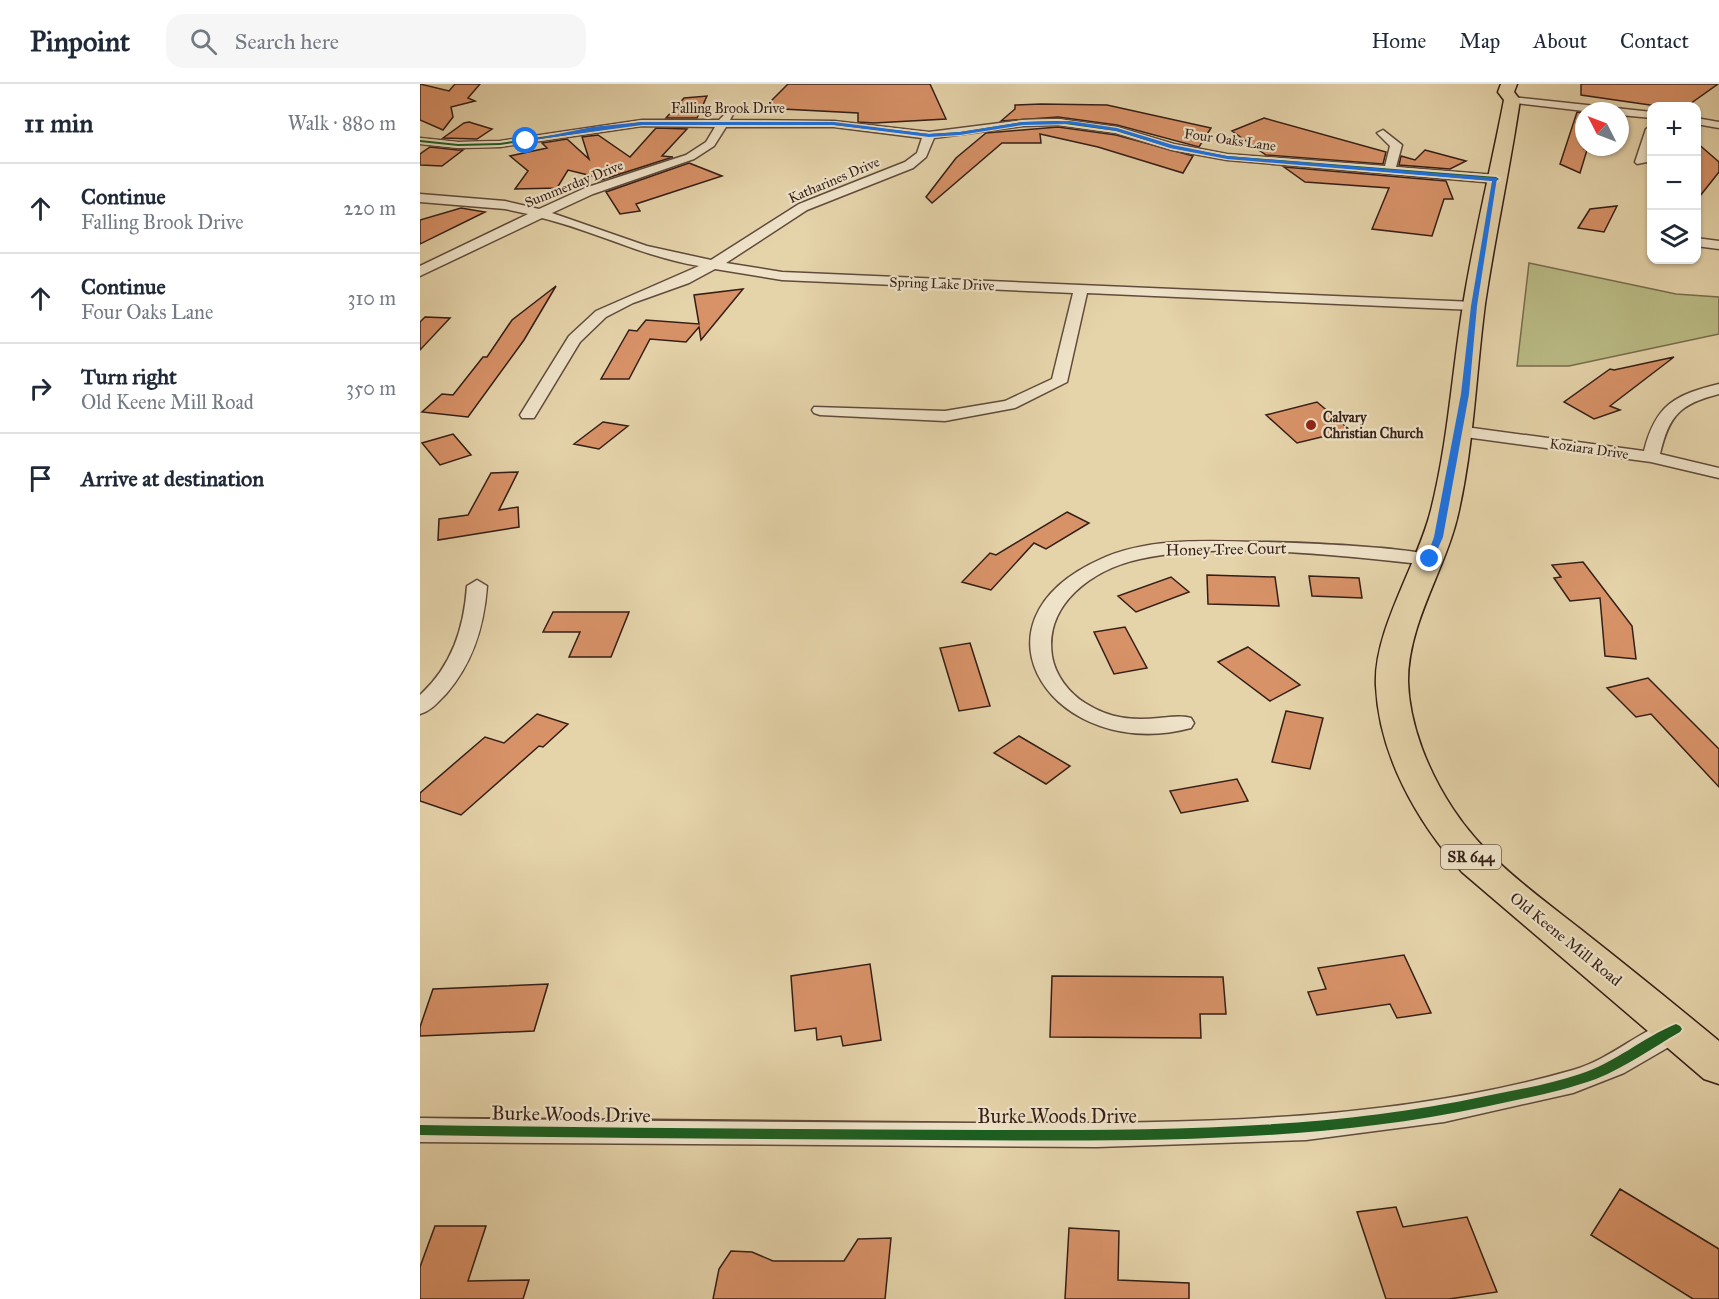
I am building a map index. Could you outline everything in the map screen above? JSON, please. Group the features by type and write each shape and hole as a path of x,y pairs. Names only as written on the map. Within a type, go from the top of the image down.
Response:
{"main road":[{"name":"Old Keene Mill Road","path":"1524,84 1523,93 1510,92 1505,143 1496,179 1474,306 1458,430 1439,537 1403,624 1393,663 1392,684 1400,728 1420,782 1453,836 1503,888 1719,1066"}],"street":[{"path":"1510,92 1575,104"},
{"path":"1629,113 1647,115"},
{"name":"Falling Brook Drive","path":"420,141 451,145 492,145 627,124 726,118 834,124 929,135"},
{"name":"Summerday Drive","path":"420,272 444,258 610,183 690,157 710,144 726,118"},
{"path":"1701,122 1719,125"},
{"name":"Four Oaks Lane","path":"929,135 960,134 1023,123 1070,123 1117,130 1182,149 1227,157 1496,179"},
{"path":"1383,133 1396,145 1390,169"},
{"name":"Katharines Drive","path":"528,415 574,339 593,320 628,300 684,280 803,207 909,165 922,155 929,135"},
{"path":"1641,162 1647,144"},
{"name":"Spring Lake Drive","path":"420,198 490,203 541,213 567,220 642,249 711,265 810,279 1474,306"},
{"path":"1701,243 1719,245"},
{"path":"820,410 945,416 1009,405 1059,382 1081,290"},
{"path":"1651,458 1656,432 1665,414 1683,401 1719,389"},
{"name":"Koziara Drive","path":"1458,430 1651,458 1719,473"},
{"name":"Honey Tree Court","path":"1183,723 1122,725 1106,722 1074,704 1058,689 1047,673 1040,651 1040,629 1047,608 1067,586 1109,562 1134,554 1183,548 1326,549 1430,559"},
{"path":"420,707 452,674 467,649 476,614 477,586"},
{"name":"Burke Woods Drive","path":"420,1130 1097,1135 1219,1132 1346,1123 1409,1116 1479,1104 1589,1077 1611,1067 1676,1029"}],"green space":[{"path":"1529,263 1676,294 1719,297 1719,334 1569,366 1517,366"}],"building":[{"path":"420,84 449,91 455,84 480,84 468,98 475,101 451,107 453,117 443,130 420,120"},
{"path":"788,84 930,84 946,119 874,123 858,122 858,113 764,108"},
{"path":"1581,84 1718,84 1693,102 1647,102 1647,105 1581,95"},
{"path":"707,96 697,118 666,118 684,98"},
{"path":"1015,105 1107,105 1211,128 1199,147 1117,125 1058,117 1001,121 1015,109"},
{"path":"1264,118 1386,152 1383,164 1266,155 1232,131"},
{"path":"1575,118 1575,156 1585,156 1580,173 1560,164"},
{"path":"469,122 492,129 477,139 443,138 464,123"},
{"path":"1058,127 1116,135 1193,156 1183,173 1098,147 1040,134 1041,143 1002,143 932,203 926,197 956,158 986,133"},
{"path":"656,128 687,129 662,156 673,157 598,181 596,177 568,170 557,188 515,189 528,171 510,156 547,148 542,143 567,139 589,159 582,137 598,135 630,157"},
{"path":"1701,146 1719,162 1719,172 1701,195"},
{"path":"430,147 463,150 442,166 420,165 420,154"},
{"path":"1425,150 1466,161 1450,169 1399,165 1401,156 1415,160"},
{"path":"689,163 722,176 636,204 640,211 620,214 606,192"},
{"path":"1284,167 1446,181 1453,199 1444,199 1432,236 1372,229 1389,188 1305,182"},
{"path":"1617,206 1604,232 1578,228 1590,209"},
{"path":"461,208 485,212 420,244 420,220"},
{"path":"556,286 524,340 468,417 422,412 442,394 453,395 483,357 487,357 512,320"},
{"path":"743,289 701,340 699,327 686,342 650,339 629,379 601,379 629,330 637,331 646,320 699,324 694,295"},
{"path":"425,317 450,318 420,350 420,322"},
{"path":"1674,357 1610,406 1620,410 1594,419 1564,402 1610,369"},
{"name":"Calvary Christian Church","path":"1317,402 1350,430 1297,443 1266,415"},
{"path":"603,422 628,426 599,449 574,444"},
{"path":"453,434 471,455 440,465 422,443"},
{"path":"518,472 499,510 518,507 519,527 438,540 439,519 468,515 491,473"},
{"path":"1067,512 1089,523 1046,549 1034,543 991,590 962,582 990,553 996,555"},
{"path":"1583,562 1632,626 1636,659 1605,656 1600,598 1570,601 1554,578 1561,577 1552,565"},
{"path":"1207,575 1275,577 1279,606 1208,604"},
{"path":"1309,576 1359,578 1362,598 1312,596"},
{"path":"1171,577 1189,592 1136,612 1118,596"},
{"path":"553,612 629,612 611,657 569,657 580,632 543,632"},
{"path":"1125,627 1147,668 1114,674 1094,632"},
{"path":"970,643 990,706 959,711 940,648"},
{"path":"1248,647 1300,685 1270,701 1218,662"},
{"path":"1648,678 1719,749 1719,787 1651,714 1636,717 1607,688"},
{"path":"1286,711 1323,718 1310,769 1272,762"},
{"path":"537,714 568,724 543,747 539,746 461,815 420,801 420,793 485,737 504,743"},
{"path":"1019,736 1070,766 1046,784 994,753"},
{"path":"1237,779 1248,801 1181,813 1170,791"},
{"path":"1404,955 1431,1013 1397,1018 1390,1004 1317,1015 1308,992 1326,989 1318,968"},
{"path":"870,964 881,1040 843,1046 841,1036 817,1040 816,1028 795,1031 791,976"},
{"path":"1052,976 1223,977 1226,1014 1200,1014 1201,1038 1050,1037"},
{"path":"548,984 534,1031 420,1036 420,1027 433,989"},
{"path":"1620,1189 1719,1249 1719,1299 1693,1299 1591,1235"},
{"path":"1396,1207 1403,1227 1467,1217 1497,1292 1449,1299 1386,1299 1357,1212"},
{"path":"435,1226 486,1226 468,1281 529,1280 523,1299 420,1299 420,1267"},
{"path":"1069,1228 1119,1231 1118,1280 1189,1283 1189,1299 1065,1299"},
{"path":"891,1238 885,1299 713,1299 719,1269 731,1251 752,1252 773,1261 844,1261 858,1239"}],"cycle path":[{"path":"420,141 458,145 500,144 642,123 834,124 929,135 960,133 1023,123 1058,122 1117,130 1172,147 1227,157 1496,179"},
{"path":"420,1130 1097,1135 1306,1128 1375,1121 1444,1110 1573,1082 1614,1065 1676,1029"}],"place":[{"name":"Calvary Christian Church","path":"1311,425"}],"route":[{"path":"526,141 642,123 834,124 929,135 960,134 1023,123 1047,122 1094,125 1131,133 1192,152 1227,157 1496,179 1474,306 1465,394 1439,537 1430,559"}]}
